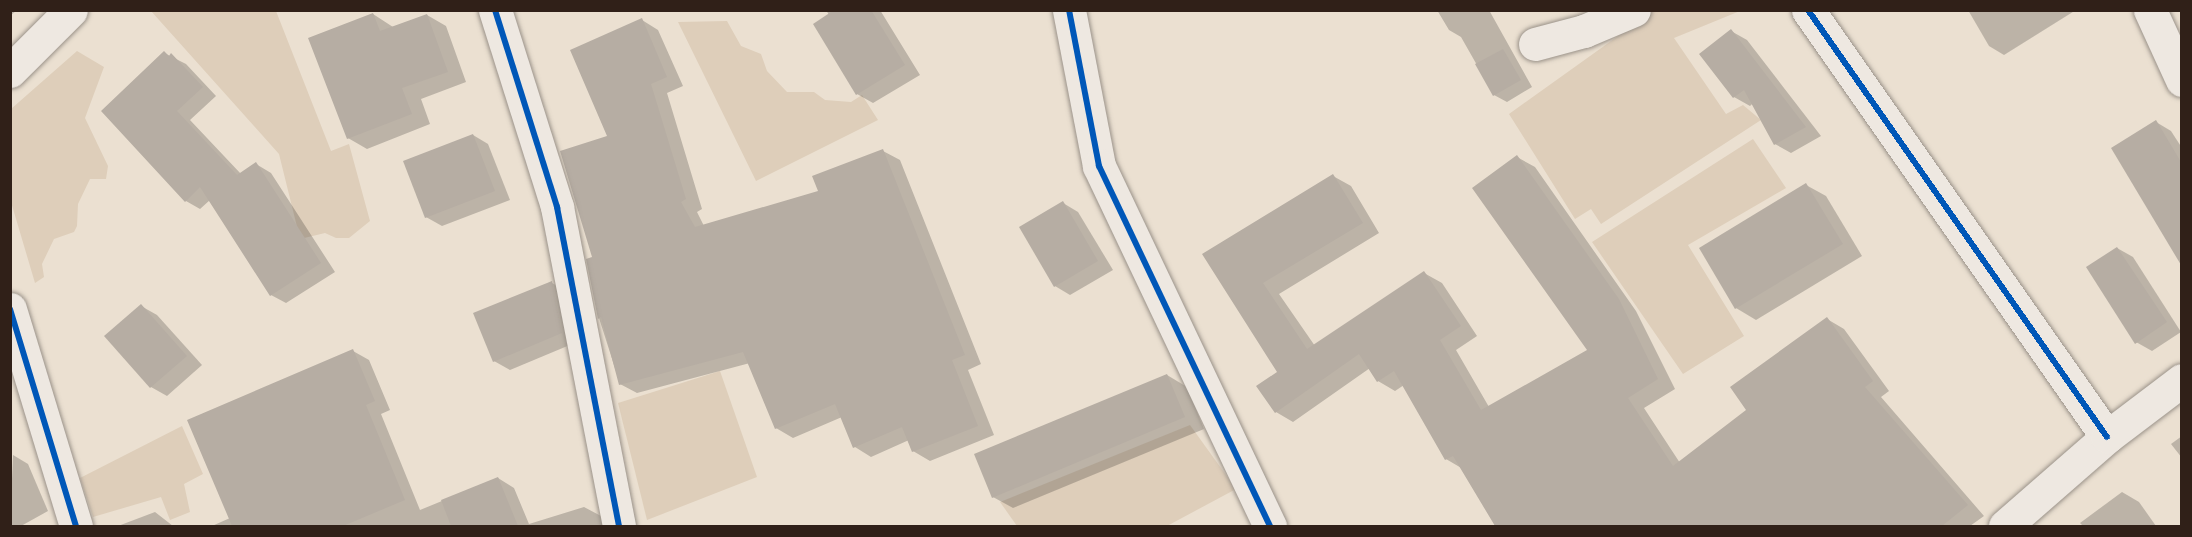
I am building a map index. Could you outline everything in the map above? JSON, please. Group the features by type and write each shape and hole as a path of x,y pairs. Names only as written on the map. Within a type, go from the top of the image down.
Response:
{"street":[{"path":"10,70 71,10"},
{"path":"495,10 557,207 619,526"},
{"path":"1068,10 1099,166 1270,526"},
{"path":"1535,44 1584,32 1634,10"},
{"path":"1808,10 2108,437"},
{"path":"2150,10 2181,80"},
{"path":"10,309 76,526"},
{"path":"2005,526 2108,437 2181,380"}],"shaded area":[{"path":"151,11 276,11 331,151 349,144 370,221 349,238 336,238 325,233 300,239 279,154"},
{"path":"1653,11 1740,11 1674,38 1726,114 1743,105 1761,120 1601,224 1591,209 1575,219 1509,114"},
{"path":"727,21 741,46 761,54 767,71 787,92 814,92 825,100 851,102 862,95 878,120 756,181 678,22"},
{"path":"77,51 104,67 85,118 108,166 106,179 90,179 78,204 77,226 74,232 54,239 42,264 44,277 35,283 11,202 11,109"},
{"path":"1753,139 1786,188 1688,245 1744,336 1683,374 1592,242"},
{"path":"720,371 757,477 647,520 618,403"},
{"path":"1190,425 1236,489 1167,526 1017,526 1000,502"},
{"path":"182,426 203,474 184,484 190,512 170,520 161,497 93,517 80,478"}],"building":[{"path":"834,10 871,10 905,65 856,95 813,24"},
{"path":"373,13 380,31 427,14 448,72 402,88 412,114 347,139 308,38"},
{"path":"642,18 667,77 651,84 686,199 681,202 695,227 818,191 812,176 883,149 965,355 952,360 978,426 912,452 902,427 853,448 835,404 775,429 743,352 619,385 601,317 598,319 586,259 592,257 560,151 607,136 570,50"},
{"path":"1731,29 1806,127 1774,145 1744,90 1733,98 1699,54"},
{"path":"1503,49 1521,80 1493,96 1475,64"},
{"path":"164,51 169,56 171,53 203,87 177,111 237,175 256,162 321,263 270,296 200,187 185,202 101,111"},
{"path":"2156,120 2181,162 2181,265 2111,148"},
{"path":"473,134 495,191 425,218 403,161"},
{"path":"1517,155 1619,299 1658,379 1628,398 1673,466 1746,410 1730,387 1827,317 1873,381 1865,387 1968,505 1942,526 1495,526 1453,456 1445,460 1394,371 1377,382 1359,354 1275,413 1256,386 1277,372 1202,254 1333,174 1363,223 1263,283 1307,349 1424,271 1461,326 1440,340 1481,410 1587,350 1472,188"},
{"path":"1806,183 1843,244 1735,309 1699,248"},
{"path":"1063,201 1098,261 1054,287 1019,227"},
{"path":"2117,247 2167,322 2135,344 2086,267"},
{"path":"552,281 562,333 493,362 473,313"},
{"path":"141,304 187,356 150,388 104,336"},
{"path":"353,349 375,401 366,405 405,500 343,526 232,526 187,420"},
{"path":"1167,374 1185,417 992,498 974,454"},
{"path":"498,477 518,526 451,526 441,500"}],"cycle path":[{"path":"495,10 557,207 619,526"},
{"path":"1069,10 1099,166 1270,526"},
{"path":"1808,10 2107,437"},
{"path":"10,309 76,526"}]}
